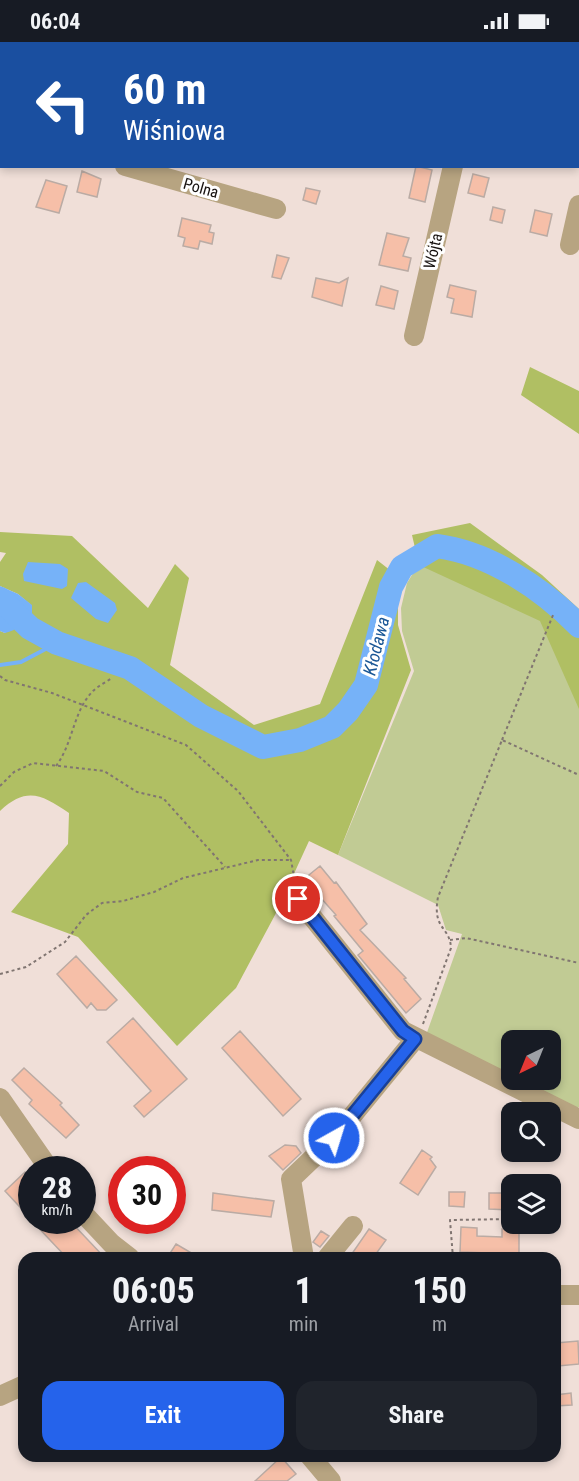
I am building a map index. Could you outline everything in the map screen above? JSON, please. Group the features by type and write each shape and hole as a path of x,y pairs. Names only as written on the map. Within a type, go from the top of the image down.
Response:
{"street":[{"name":"Polna","path":"132,168 276,209"},
{"name":"Wójta","path":"414,336 453,168"},
{"path":"570,245 579,205"},
{"path":"298,899 403,1031 579,1119"},
{"path":"303,1252 291,1179 334,1138 415,1039"},
{"path":"0,1098 40,1156"},
{"path":"332,1252 353,1226"},
{"path":"96,1228 117,1251"},
{"path":"561,1295 579,1295"},
{"path":"0,1396 18,1388"},
{"path":"315,1462 331,1481"}],"path":[{"path":"415,1039 420,1034 451,948 450,940 437,922 438,897 553,615"},
{"path":"0,676 5,680 83,704 186,745 237,790 291,860 298,899"},
{"path":"56,766 66,754 83,704 93,690 112,678"},
{"path":"502,740 579,775"},
{"path":"0,786 14,772 33,763 104,771 137,792 163,798 226,867"},
{"path":"0,974 26,967 65,942 86,915 102,903 154,892 183,878 226,867 258,860 291,860"},
{"path":"450,940 466,938 579,963"},
{"path":"453,1252 450,1220 501,1219"}],"green space":[{"path":"530,367 579,391 579,434 521,395"},
{"path":"470,523 542,575 579,609 579,709 540,621 419,565 412,535"},
{"path":"0,532 72,536 148,608 175,564 189,578 170,665 254,725 320,704 377,560 404,581 398,603 398,625 411,670 338,855 309,841 275,915 236,988 177,1046 78,937 11,912 68,844 69,813 51,802 34,796 18,798 0,811 0,631 5,633 31,605 18,594 0,586 0,562 6,553 0,552"},
{"path":"438,563 579,631 579,1107 574,1108 536,1090 561,1090 561,1030 501,1030 501,1073 425,1038 462,934 446,930 438,905 338,855 414,671 402,631 401,608 407,583 417,567"}],"water":[{"path":"28,562 60,564 68,569 67,586 62,589 24,581 23,574"},
{"path":"86,582 115,603 117,610 108,623 96,619 71,598 78,583"},
{"path":"0,586 18,594 32,605 32,614 26,621 5,633 0,631"}],"building":[{"path":"416,168 432,170 425,202 409,198"},
{"path":"82,171 101,179 97,197 77,192"},
{"path":"473,174 489,178 484,197 468,193"},
{"path":"46,180 67,186 59,213 36,207"},
{"path":"306,188 320,191 316,204 303,200"},
{"path":"493,207 505,210 502,223 490,220"},
{"path":"535,210 552,214 547,236 530,232"},
{"path":"182,218 211,225 209,232 214,233 212,244 200,241 198,249 183,246 185,238 178,236"},
{"path":"387,233 409,238 403,256 411,258 408,271 379,265"},
{"path":"277,255 289,258 281,279 272,277"},
{"path":"316,278 339,283 348,278 342,306 312,297"},
{"path":"450,285 476,291 472,317 451,313 454,299 447,297"},
{"path":"381,286 398,291 394,309 376,305"},
{"path":"320,866 334,883 336,882 367,924 360,930 406,978 404,979 421,999 406,1013 358,955 363,951 334,916 336,915 304,879"},
{"path":"76,956 117,1000 106,1010 97,1010 91,1003 87,1008 57,974"},
{"path":"133,1018 187,1079 144,1117 134,1106 151,1091 107,1042"},
{"path":"240,1031 301,1099 283,1116 222,1048"},
{"path":"24,1068 62,1103 60,1105 79,1125 66,1138 29,1104 32,1100 12,1080"},
{"path":"320,1122 326,1129 317,1138 311,1131"},
{"path":"285,1145 296,1146 301,1153 283,1170 269,1156"},
{"path":"422,1150 432,1157 430,1159 436,1167 418,1195 400,1183"},
{"path":"18,1179 18,1205 5,1191"},
{"path":"449,1192 465,1192 464,1207 449,1206"},
{"path":"213,1193 274,1201 271,1217 212,1210"},
{"path":"489,1193 501,1193 501,1210 489,1209"},
{"path":"461,1227 477,1228 477,1236 502,1237 502,1234 519,1234 519,1252 460,1252"},
{"path":"369,1229 386,1240 377,1252 353,1252"},
{"path":"321,1231 329,1236 320,1247 313,1242"},
{"path":"44,1234 82,1234 99,1252 61,1252"},
{"path":"176,1244 190,1252 171,1252"},
{"path":"578,1341 579,1364 561,1366 561,1343"},
{"path":"571,1393 572,1405 561,1406 561,1394"},
{"path":"276,1462 285,1462 296,1474 287,1481 255,1481"}],"waterway":[{"name":"Kłodawa","path":"0,599 30,628 57,643 130,668 201,716 263,747 300,740 332,727 348,711 366,685 391,587 402,567 437,546 476,556 514,575 549,599 579,626"},
{"name":"Kłodawa","path":"0,665 21,662 57,643"}],"route":[{"path":"298,899 403,1031 415,1039 334,1138"}]}
